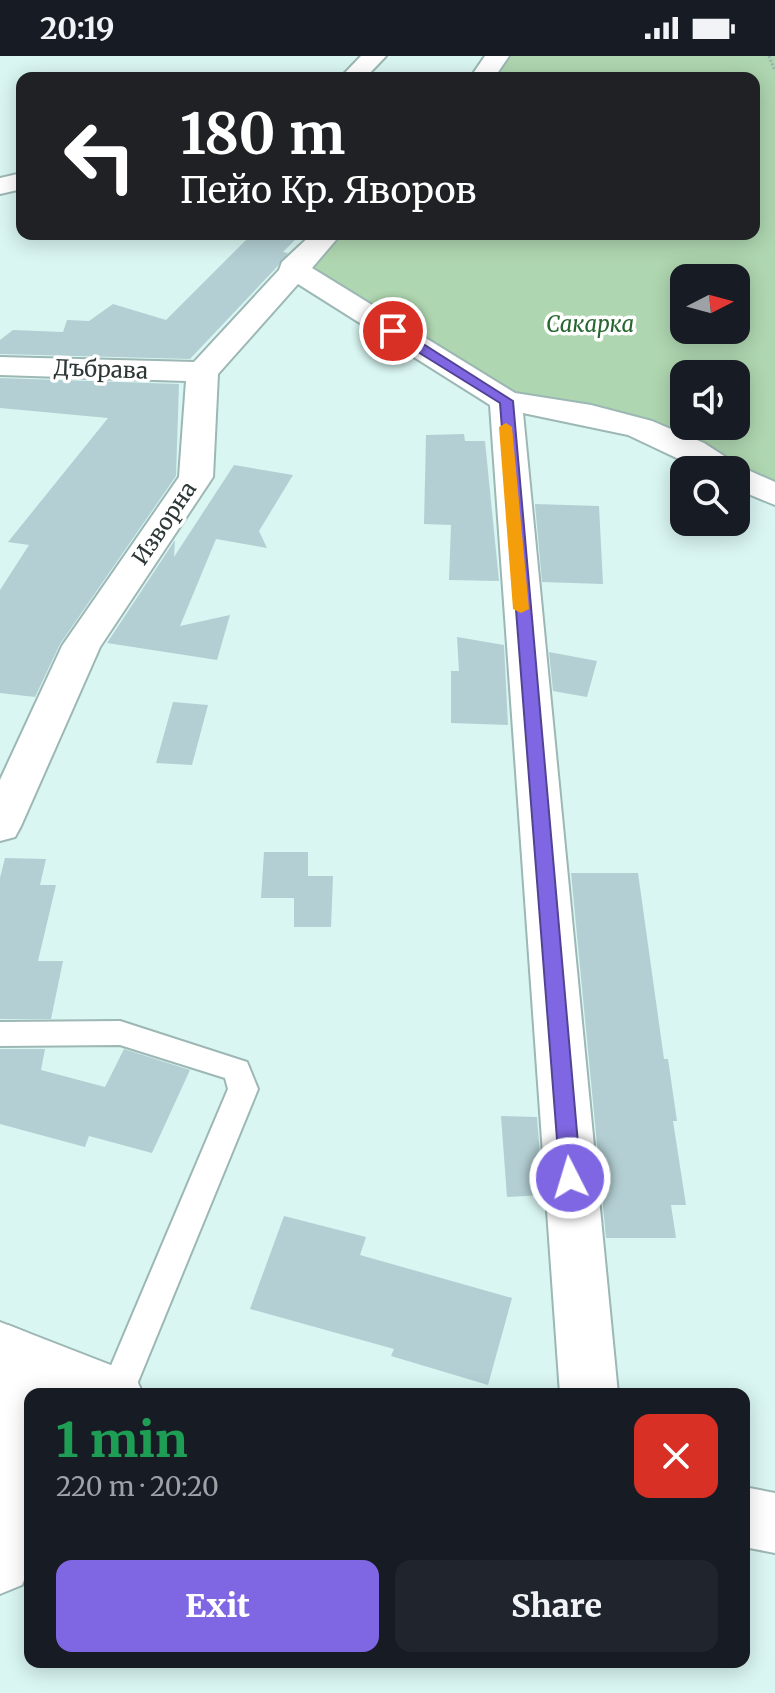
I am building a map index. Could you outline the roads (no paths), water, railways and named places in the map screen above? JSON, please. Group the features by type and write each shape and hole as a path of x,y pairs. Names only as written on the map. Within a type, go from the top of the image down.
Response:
{"street":[{"path":"358,72 374,56"},
{"path":"202,372 292,268 321,240"},
{"path":"292,268 506,401 591,415 640,428 702,456"},
{"name":"Дъбрава","path":"0,366 202,372"},
{"name":"Изворна","path":"0,826 81,646 196,477 202,372"},
{"path":"506,401 588,1388"},
{"path":"750,483 775,495"},
{"path":"0,1563 17,1503 4,1351 100,1388"},
{"path":"750,1518 775,1523"}],"lane":[{"path":"0,1034 120,1033 237,1070 243,1089 118,1388"}],"park label":[{"name":"Сакарка","path":"590,324"}]}
